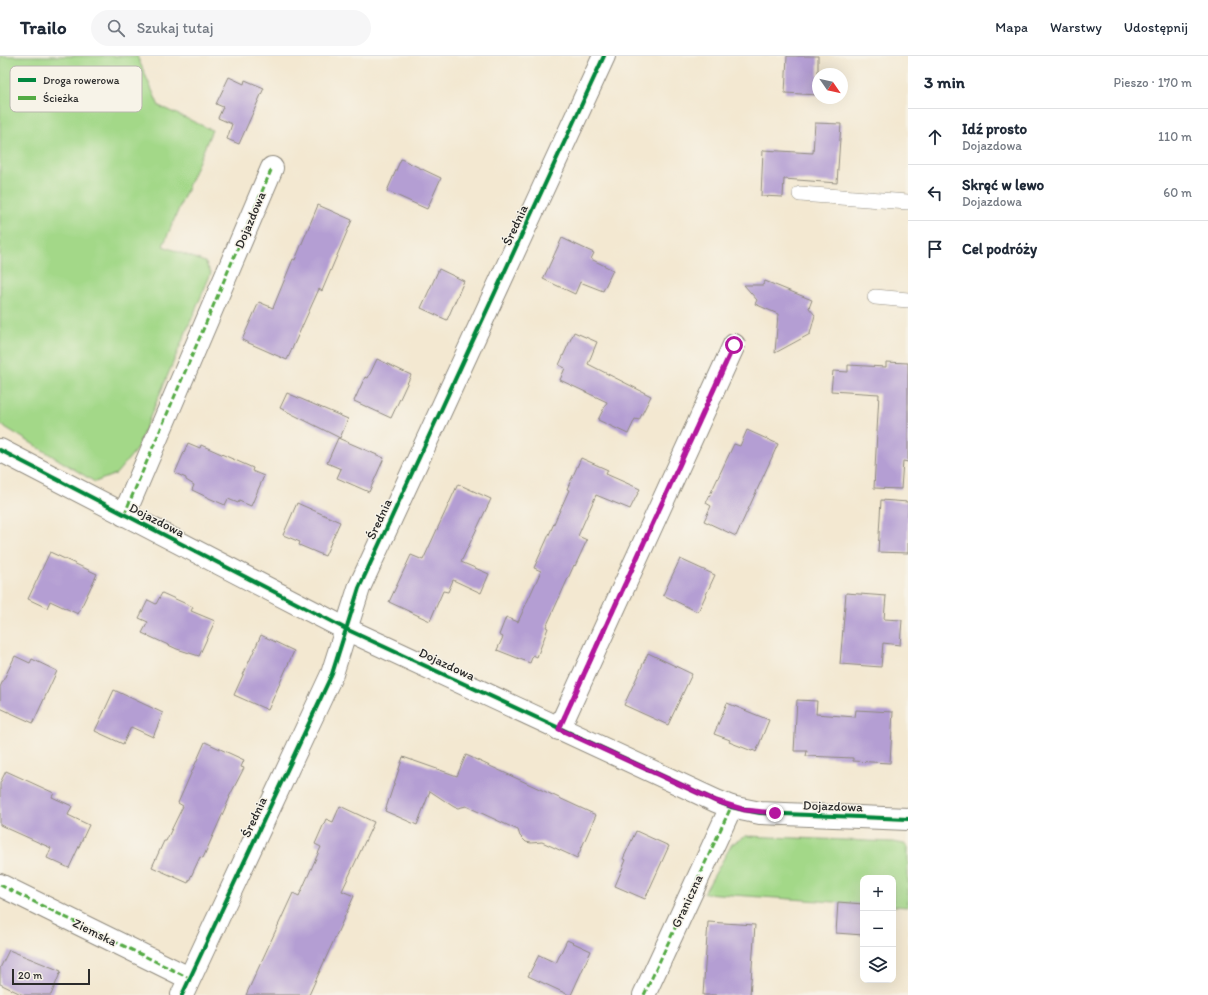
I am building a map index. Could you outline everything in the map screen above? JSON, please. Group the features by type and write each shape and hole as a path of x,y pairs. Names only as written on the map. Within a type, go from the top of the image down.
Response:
{"street":[{"name":"Średnia","path":"186,987 332,674 359,588 604,56"},
{"name":"Dojazdowa","path":"124,515 272,168"},
{"path":"559,729 734,345"},
{"name":"Dojazdowa","path":"0,450 346,629 716,801 731,807 760,813 908,819"},
{"name":"Graniczna","path":"644,995 731,807"},
{"name":"Ziemska","path":"0,885 186,987"}],"lane":[{"path":"800,194 908,202"},
{"path":"875,297 908,300"}],"green space":[{"path":"0,56 137,56 141,66 10,66 10,112 142,112 142,67 159,106 212,130 163,246 205,262 211,273 136,450 116,474 95,482 0,424"},
{"path":"746,836 894,842 904,844 908,847 908,907 896,906 896,875 860,875 860,904 704,893 732,844"}],"building":[{"path":"787,56 818,56 818,68 812,68 812,95 785,93"},
{"path":"229,77 244,84 245,80 264,88 239,144 227,139 232,124 218,118 223,107 216,104"},
{"path":"815,123 841,124 837,183 784,179 783,197 761,196 763,150 813,153"},
{"path":"401,159 441,178 427,209 387,191"},
{"path":"318,205 352,220 322,291 319,289 287,360 242,340 259,302 273,308 293,259 295,260"},
{"path":"562,238 594,253 591,259 613,270 603,291 580,282 575,294 543,279"},
{"path":"439,269 464,281 447,320 421,308"},
{"path":"765,281 812,300 809,308 815,315 810,334 775,353 778,314 755,304 757,300 744,285 763,285"},
{"path":"574,332 597,342 588,364 651,396 639,420 635,419 628,434 598,420 607,402 560,380 565,368 559,365"},
{"path":"377,359 411,375 391,418 354,401 365,377 368,378"},
{"path":"886,362 908,363 908,462 903,461 901,489 874,488 879,394 831,391 833,371 848,372 848,365 886,367"},
{"path":"287,393 348,419 340,438 280,408"},
{"path":"747,430 778,444 736,536 704,521 711,506 706,503 734,444 740,446"},
{"path":"338,438 384,458 369,492 337,478 341,469 327,463"},
{"path":"188,443 200,448 201,445 253,468 252,471 264,476 251,506 239,501 238,503 228,499 225,505 211,499 192,490 194,485 186,480 186,478 175,473"},
{"path":"581,458 608,470 606,474 640,489 630,509 596,495 578,536 587,540 546,627 548,628 537,657 533,655 530,663 497,650 503,637 499,635 506,617 518,622 541,571 534,568 569,490 567,489"},
{"path":"458,484 491,499 461,562 489,574 481,593 453,580 448,592 443,591 430,621 389,602 411,555 423,560"},
{"path":"881,500 908,502 908,553 878,552"},
{"path":"297,503 340,522 325,556 299,545 300,542 283,535"},
{"path":"50,552 97,574 78,614 50,601 47,608 28,599"},
{"path":"680,559 715,575 698,612 663,595"},
{"path":"162,593 193,607 191,611 215,621 199,656 177,649 142,633 148,622 139,618 148,600 156,604"},
{"path":"846,593 886,596 884,619 902,620 900,645 883,643 881,667 840,664"},
{"path":"261,635 294,651 268,710 234,695"},
{"path":"648,653 692,674 668,725 624,705"},
{"path":"15,656 30,663 32,659 57,671 33,723 0,708 0,687"},
{"path":"114,690 163,713 153,737 131,727 123,744 95,731"},
{"path":"797,700 817,701 816,714 855,717 856,710 893,712 890,763 853,761 853,758 806,756 807,751 794,751"},
{"path":"727,703 769,720 756,752 729,742 730,740 714,734"},
{"path":"205,742 244,760 241,767 244,768 229,797 203,858 200,857 188,883 152,867 183,806 178,803"},
{"path":"466,755 596,815 577,858 542,842 526,842 520,836 518,830 466,806 458,808 454,807 430,791 417,825 385,811 403,757 457,776"},
{"path":"6,771 54,793 52,797 72,806 68,815 89,825 69,868 47,858 51,848 0,825 0,783"},
{"path":"340,806 374,822 342,891 354,896 309,995 246,995 293,893 299,896 321,847 315,844 326,819 333,822"},
{"path":"636,831 669,846 645,899 615,886 626,860 623,859"},
{"path":"838,902 860,904 860,935 836,933"},
{"path":"708,922 755,925 750,995 703,995"},
{"path":"567,940 591,951 571,995 528,976 539,955 556,963"},
{"path":"9,950 61,971 51,995 23,995 0,984 0,968"}],"marked path":[{"path":"124,515 272,168"},
{"path":"559,729 734,345"},
{"path":"644,995 731,807"},
{"path":"0,885 189,978"}],"cycle path":[{"path":"182,995 332,674 359,588 604,56"},
{"path":"0,450 346,629 716,801 731,807 760,813 908,819"}],"route":[{"path":"734,345 559,729 731,807 760,813 775,813"}]}
